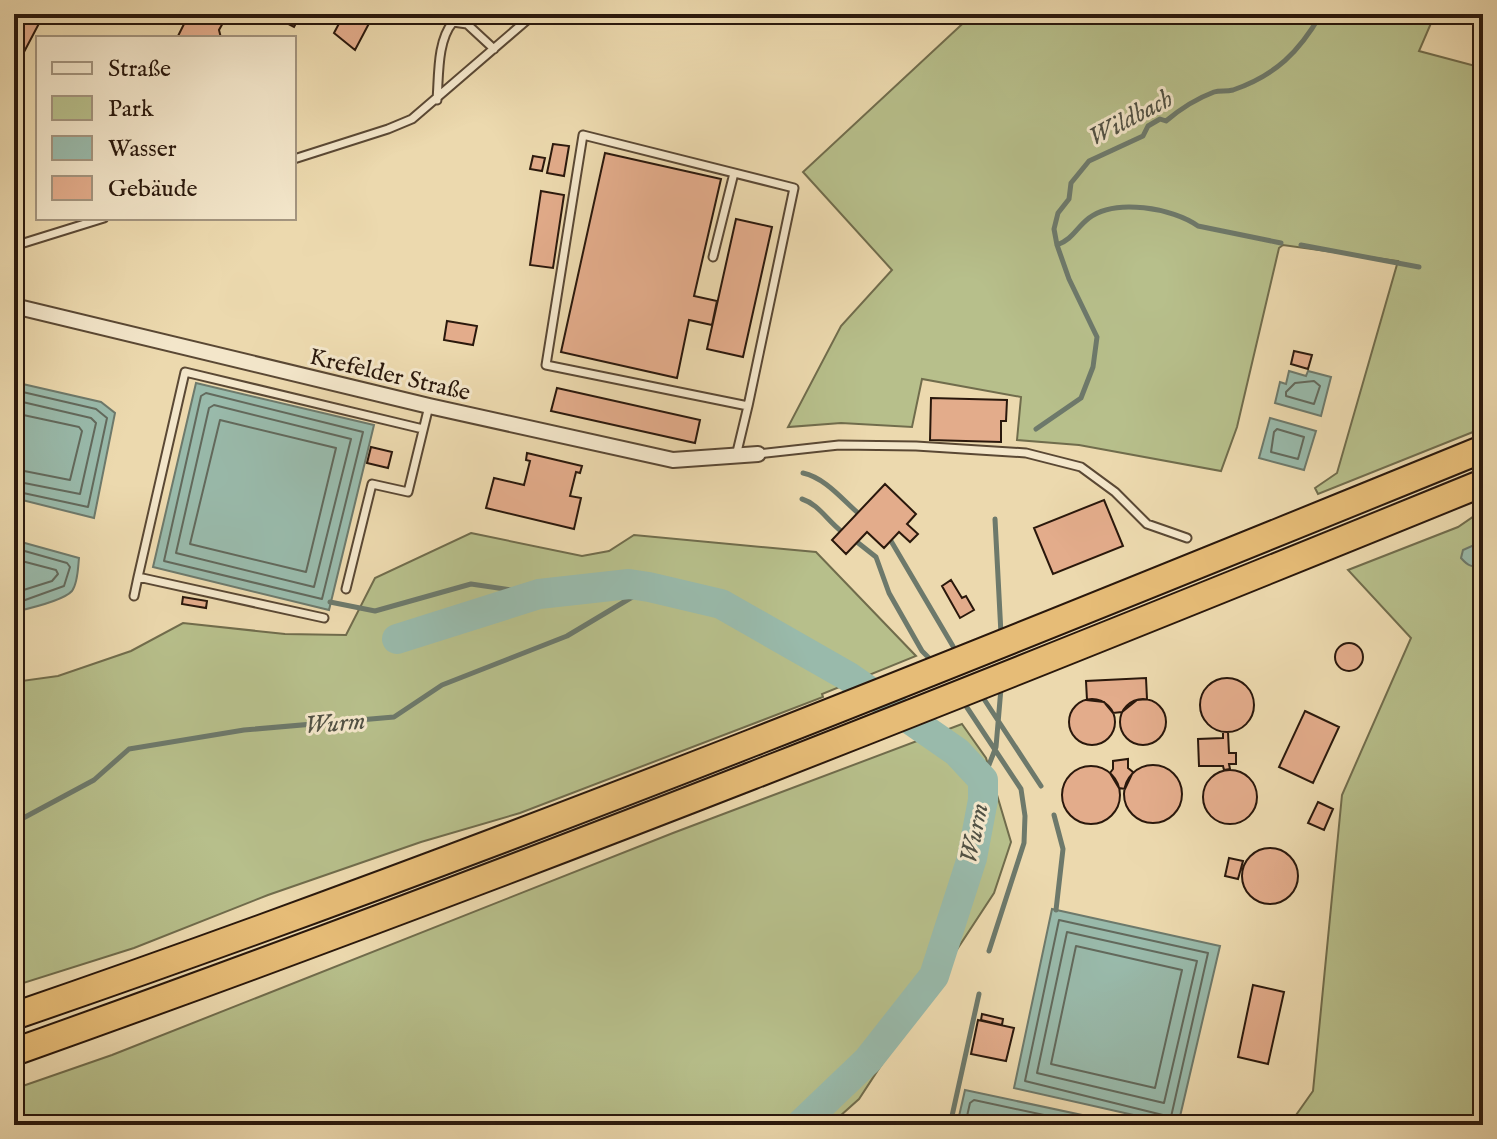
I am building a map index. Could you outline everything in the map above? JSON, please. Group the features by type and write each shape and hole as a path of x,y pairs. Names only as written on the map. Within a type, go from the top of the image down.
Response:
{"highway":[{"path":"14,1016 830,714 1483,449"},
{"path":"14,1052 225,977 842,743 1483,483"},
{"path":"14,1006 69,997"}],"street":[{"name":"Krefelder Straße","path":"14,306 429,406 673,460 758,454"}],"lane":[{"path":"441,14 453,22 467,24 494,49"},
{"path":"296,158 412,119 534,14"},
{"path":"437,100 442,49 446,30 453,22"},
{"path":"736,456 748,406 794,188 583,135 546,365 748,406"},
{"path":"713,257 734,173"},
{"path":"14,246 98,220"},
{"path":"134,596 185,372 423,429"},
{"path":"346,589 372,484 408,492 429,406"},
{"path":"758,454 839,445 1026,453 1081,467 1115,492 1147,524 1187,538"},
{"path":"138,577 324,618"}],"green space":[{"path":"973,14 1435,14 1419,51 1483,68 1483,205 1478,222 1483,224 1483,428 1318,494 1315,488 1337,473 1398,261 1283,245 1279,248 1237,427 1221,471 1079,445 1017,440 1021,397 922,379 912,427 841,423 788,427 841,326 892,270 803,172"},
{"path":"1483,510 1483,1125 1289,1125 1313,1091 1342,795 1411,638 1348,570 1458,527"},
{"path":"471,533 582,556 609,551 634,535 816,552 916,656 822,694 823,697 520,813 421,842 268,895 134,948 14,986 14,682 58,676 131,651 183,623 285,634 346,635 375,578"},
{"path":"962,724 986,758 1011,842 994,893 859,1099 830,1125 14,1125 14,1089 112,1055 673,833"}],"water":[{"path":"1289,371 1306,376 1308,371 1331,377 1321,416 1275,403 1280,382 1286,384"},
{"path":"14,382 101,402 115,413 94,518 14,498"},
{"path":"196,383 374,425 329,610 153,567"},
{"path":"1270,418 1316,431 1304,470 1259,458"},
{"path":"14,540 79,558 77,579 72,591 53,601 14,612"},
{"path":"1483,541 1483,565 1468,565 1461,558 1463,550"},
{"path":"1052,909 1220,946 1178,1125 1014,1088"},
{"path":"965,1090 1129,1125 957,1125"}],"building":[{"path":"14,14 44,14 14,71"},
{"path":"189,14 228,14 219,30 220,36 178,36"},
{"path":"269,14 301,14 294,27"},
{"path":"344,14 374,14 355,50 334,33"},
{"path":"553,144 569,146 564,176 547,173"},
{"path":"605,153 721,179 694,296 717,301 712,325 689,320 677,378 561,352"},
{"path":"533,156 545,158 542,171 530,169"},
{"path":"541,191 564,195 553,268 530,265"},
{"path":"736,219 772,227 743,357 707,349"},
{"path":"447,321 477,326 473,345 444,340"},
{"path":"1294,351 1312,355 1308,369 1291,364"},
{"path":"557,388 700,420 695,443 551,411"},
{"path":"931,398 1007,400 1006,421 1001,421 1001,442 930,440"},
{"path":"371,447 392,452 388,468 367,463"},
{"path":"527,453 582,466 580,473 576,472 570,496 581,498 574,529 486,508 494,478 524,485 530,461 526,460"},
{"path":"885,484 916,514 907,524 918,534 910,542 899,532 884,548 867,532 846,554 832,540"},
{"path":"1104,500 1123,546 1053,574 1034,528"},
{"path":"951,580 974,610 960,618 942,586"},
{"path":"183,597 207,601 206,608 182,604"},
{"path":"1349,643 1359,647 1363,657 1359,667 1349,671 1339,667 1335,657 1339,647"},
{"path":"1146,678 1147,699 1137,700 1122,712 1113,713 1104,702 1087,700 1086,681"},
{"path":"1227,678 1246,686 1254,705 1246,724 1227,732 1208,724 1200,705 1208,686"},
{"path":"1092,699 1108,706 1115,722 1108,738 1092,745 1076,738 1069,722 1076,706"},
{"path":"1143,699 1159,706 1166,722 1159,738 1143,745 1127,738 1120,722 1127,706"},
{"path":"1305,711 1339,727 1313,783 1279,767"},
{"path":"1223,732 1228,732 1229,753 1236,753 1236,764 1229,764 1230,769 1224,770 1223,766 1199,766 1198,739 1223,738"},
{"path":"1128,759 1128,768 1133,772 1125,789 1119,788 1110,773 1113,761"},
{"path":"1153,765 1164,767 1173,774 1180,783 1180,805 1173,814 1164,821 1153,823 1142,821 1133,814 1126,805 1124,794 1126,783 1133,774 1142,767"},
{"path":"1091,766 1102,768 1111,775 1118,784 1118,806 1111,815 1102,822 1091,824 1080,822 1071,815 1064,806 1062,795 1064,784 1071,775 1080,768"},
{"path":"1230,770 1249,778 1257,797 1249,816 1230,824 1211,816 1203,797 1211,778"},
{"path":"1318,802 1333,809 1324,830 1308,823"},
{"path":"1270,848 1290,856 1298,876 1290,896 1270,904 1250,896 1242,876 1250,856"},
{"path":"1229,858 1243,861 1238,879 1225,876"},
{"path":"1253,985 1284,992 1268,1064 1238,1057"},
{"path":"982,1014 1003,1019 1002,1025 981,1020"},
{"path":"978,1020 1014,1028 1006,1061 971,1054"}],"waterway":[{"name":"Wildbach","path":"1036,429 1081,398 1093,367 1097,337 1069,279 1054,229 1058,213 1069,199 1071,183 1089,161 1143,136 1148,126 1160,119 1166,121 1216,91 1233,90 1274,69 1295,51 1321,14"},
{"path":"1057,245 1100,212 1128,207 1159,210 1198,226 1281,243"},
{"path":"1301,245 1419,267"},
{"path":"803,473 826,484 858,513"},
{"path":"802,499 818,508 841,531"},
{"name":"Wildbach","path":"995,519 1001,634"},
{"path":"891,541 957,653"},
{"path":"857,542 876,557 889,593 922,651 934,663"},
{"path":"330,602 375,611 471,584 539,594"},
{"name":"Wurm","path":"397,639 539,594 629,584 721,604 849,677 957,752 983,780 983,800 972,858 934,976 868,1060 800,1125"},
{"name":"Wurm","path":"14,823 94,780 129,749 244,730 394,717 442,685 567,636 649,587"},
{"name":"Wildbach","path":"983,780 996,747 1001,688"},
{"path":"980,693 1041,786"},
{"path":"962,700 1021,789 1025,816 1024,843 989,951"},
{"path":"1054,815 1063,849 1056,910"},
{"path":"950,1125 979,994"}]}
